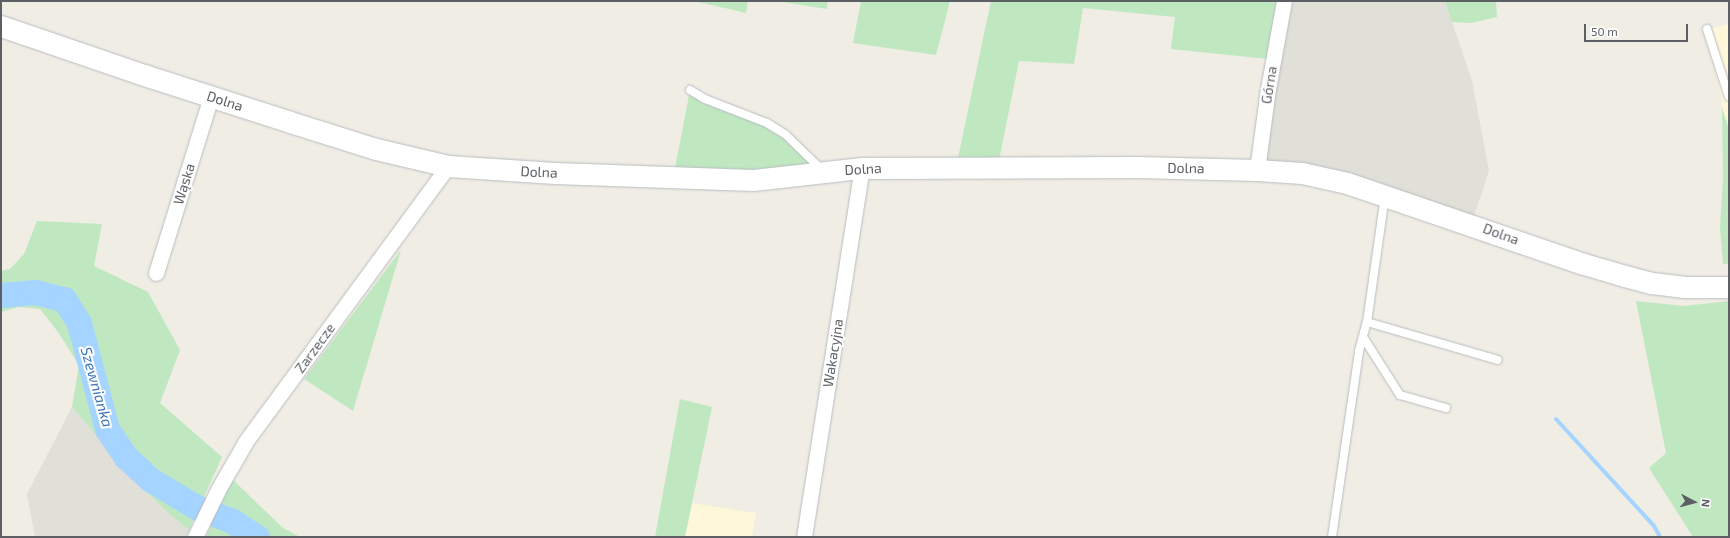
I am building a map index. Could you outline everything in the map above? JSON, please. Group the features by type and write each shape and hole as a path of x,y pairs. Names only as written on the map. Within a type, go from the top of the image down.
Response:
{"street":[{"name":"Górna","path":"1257,170 1268,89 1284,1"},
{"name":"Dolna","path":"1,26 211,96 376,148 448,166 700,180 753,180 862,168 1031,167 1257,170 1302,173 1329,178 1385,195 1584,264 1625,276 1652,283 1683,287 1729,287"},
{"name":"Wąska","path":"156,272 211,96"},
{"name":"Zarzecze","path":"195,536 218,488 246,441 448,166"},
{"name":"Wakacyjna","path":"804,537 862,168"}],"lane":[{"path":"1707,29 1729,97"},
{"path":"690,90 705,99 767,123 786,135 824,172"},
{"path":"1332,537 1385,195"},
{"path":"1366,322 1498,360"},
{"path":"1363,337 1400,395 1446,408"}],"shaded area":[{"path":"1290,1 1445,1 1472,81 1489,171 1473,219 1264,163"},
{"path":"1729,24 1729,129 1722,108 1721,94 1704,30"},
{"path":"72,407 127,472 168,513 189,530 186,537 35,537 27,494"},
{"path":"692,503 756,513 752,537 685,537"}],"green space":[{"path":"693,1 748,1 746,13"},
{"path":"776,1 828,1 827,9"},
{"path":"861,1 950,1 936,55 853,43"},
{"path":"991,1 1279,1 1268,59 1171,49 1175,17 1083,8 1074,64 1019,61 999,160 958,158"},
{"path":"1445,1 1496,1 1497,17 1471,23 1452,22"},
{"path":"690,90 767,123 817,165 739,174 675,168"},
{"path":"1722,108 1729,129 1729,264 1723,264 1720,228 1723,179"},
{"path":"37,221 102,224 94,266 148,292 180,350 160,403 222,457 189,530 168,513 127,472 72,407 79,365 58,332 40,309 19,307 1,312 1,271 10,269 24,254"},
{"path":"401,250 353,411 304,379"},
{"path":"1636,301 1684,306 1729,301 1729,537 1693,537 1649,468 1666,453"},
{"path":"680,399 712,407 685,537 655,537"},
{"path":"232,479 283,528 300,537 206,537"}],"waterway":[{"name":"Szewnianka","path":"1,295 35,292 64,299 79,323 107,429 126,457 151,480 196,507 232,521 257,537"},
{"path":"1556,419 1654,526 1660,537"}]}
